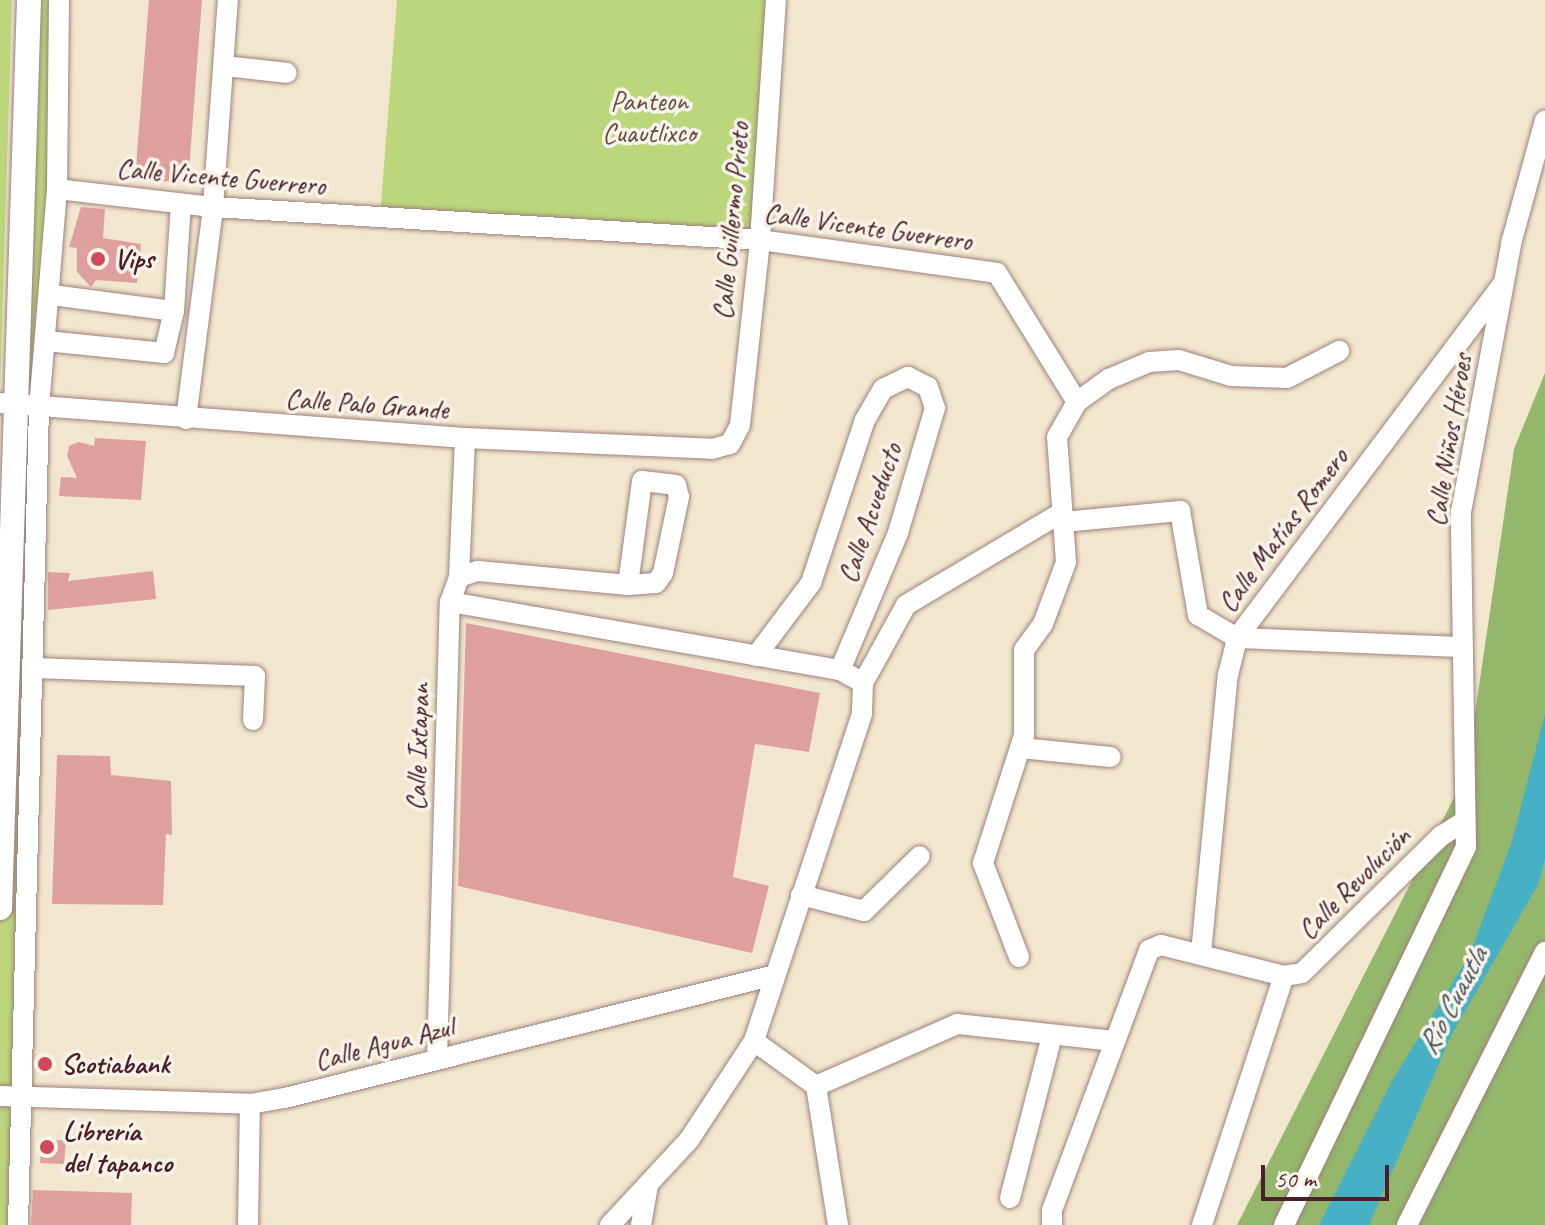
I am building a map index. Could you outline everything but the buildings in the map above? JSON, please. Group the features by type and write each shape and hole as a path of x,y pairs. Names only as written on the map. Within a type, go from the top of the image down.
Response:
{"main road":[{"path":"12,0 14,401"},
{"path":"0,908 29,0"}],"street":[{"path":"18,1225 35,668 14,401 46,341 52,295 57,189 59,0"},
{"path":"186,419 213,207 228,0"},
{"name":"Calle Guillermo Prieto","path":"730,444 740,425 760,240 776,0"},
{"path":"225,66 287,73"},
{"name":"Calle Niños Héroes","path":"1284,1225 1466,847 1462,823 1466,774 1461,512 1512,240 1545,120"},
{"name":"Calle Vicente Guerrero","path":"57,189 213,207 760,240 997,273 1077,402"},
{"path":"46,341 164,353 174,311 181,204"},
{"name":"Calle Matías Romero","path":"1201,953 1228,675 1237,638 1507,278"},
{"path":"52,295 174,311"},
{"path":"1019,957 983,863 1021,748 1024,650 1043,624 1066,562 1057,437 1077,402 1109,379 1164,359 1231,376 1287,378 1339,351"},
{"name":"Calle Acueducto","path":"756,656 811,583 865,420 883,389 908,377 928,387 935,408 898,533 840,670"},
{"name":"Calle Palo Grande","path":"14,401 186,419 465,438 712,449 730,444"},
{"name":"Calle Ixtapan","path":"437,1059 450,602 459,577 465,438"},
{"path":"459,577 478,571 628,585 656,583 663,573 679,497 676,485 642,481 628,585"},
{"path":"610,1225 689,1140 754,1041 862,714 863,683 906,605 1061,518 1180,511 1198,615 1237,638 1462,647"},
{"path":"450,602 840,670 863,683"},
{"path":"35,668 255,676 253,720"},
{"path":"1021,748 1111,757"},
{"name":"Calle Revolución","path":"1113,1041 1149,950 1161,945 1284,976 1302,973 1441,836 1462,823"},
{"path":"801,895 864,911 920,856"},
{"path":"1407,1225 1545,952"},
{"name":"Calle Agua Azul","path":"0,1096 250,1104 775,975"},
{"path":"1202,1225 1284,976"},
{"path":"816,1086 957,1024 1113,1041 1052,1218"},
{"path":"1010,1198 1052,1036"},
{"path":"754,1041 816,1086 838,1225"},
{"path":"248,1225 250,1104"},
{"path":"641,1225 648,1187"}],"green space":[{"path":"0,0 12,0 0,390"},
{"path":"29,0 59,0 18,1225 0,1225 0,908"},
{"name":"Panteon Cuautlixco","path":"397,0 776,0 760,240 380,217"},
{"path":"1545,373 1545,1225 1237,1225 1466,774 1514,449"}],"water":[{"name":"Río Cuautla","path":"1545,714 1545,859 1539,883 1451,1036 1369,1225 1319,1225 1393,1079 1469,956 1511,844"}],"place":[{"name":"Vips","path":"98,259"},
{"name":"Scotiabank","path":"45,1064"},
{"name":"Librería del tapanco","path":"47,1147"}]}
